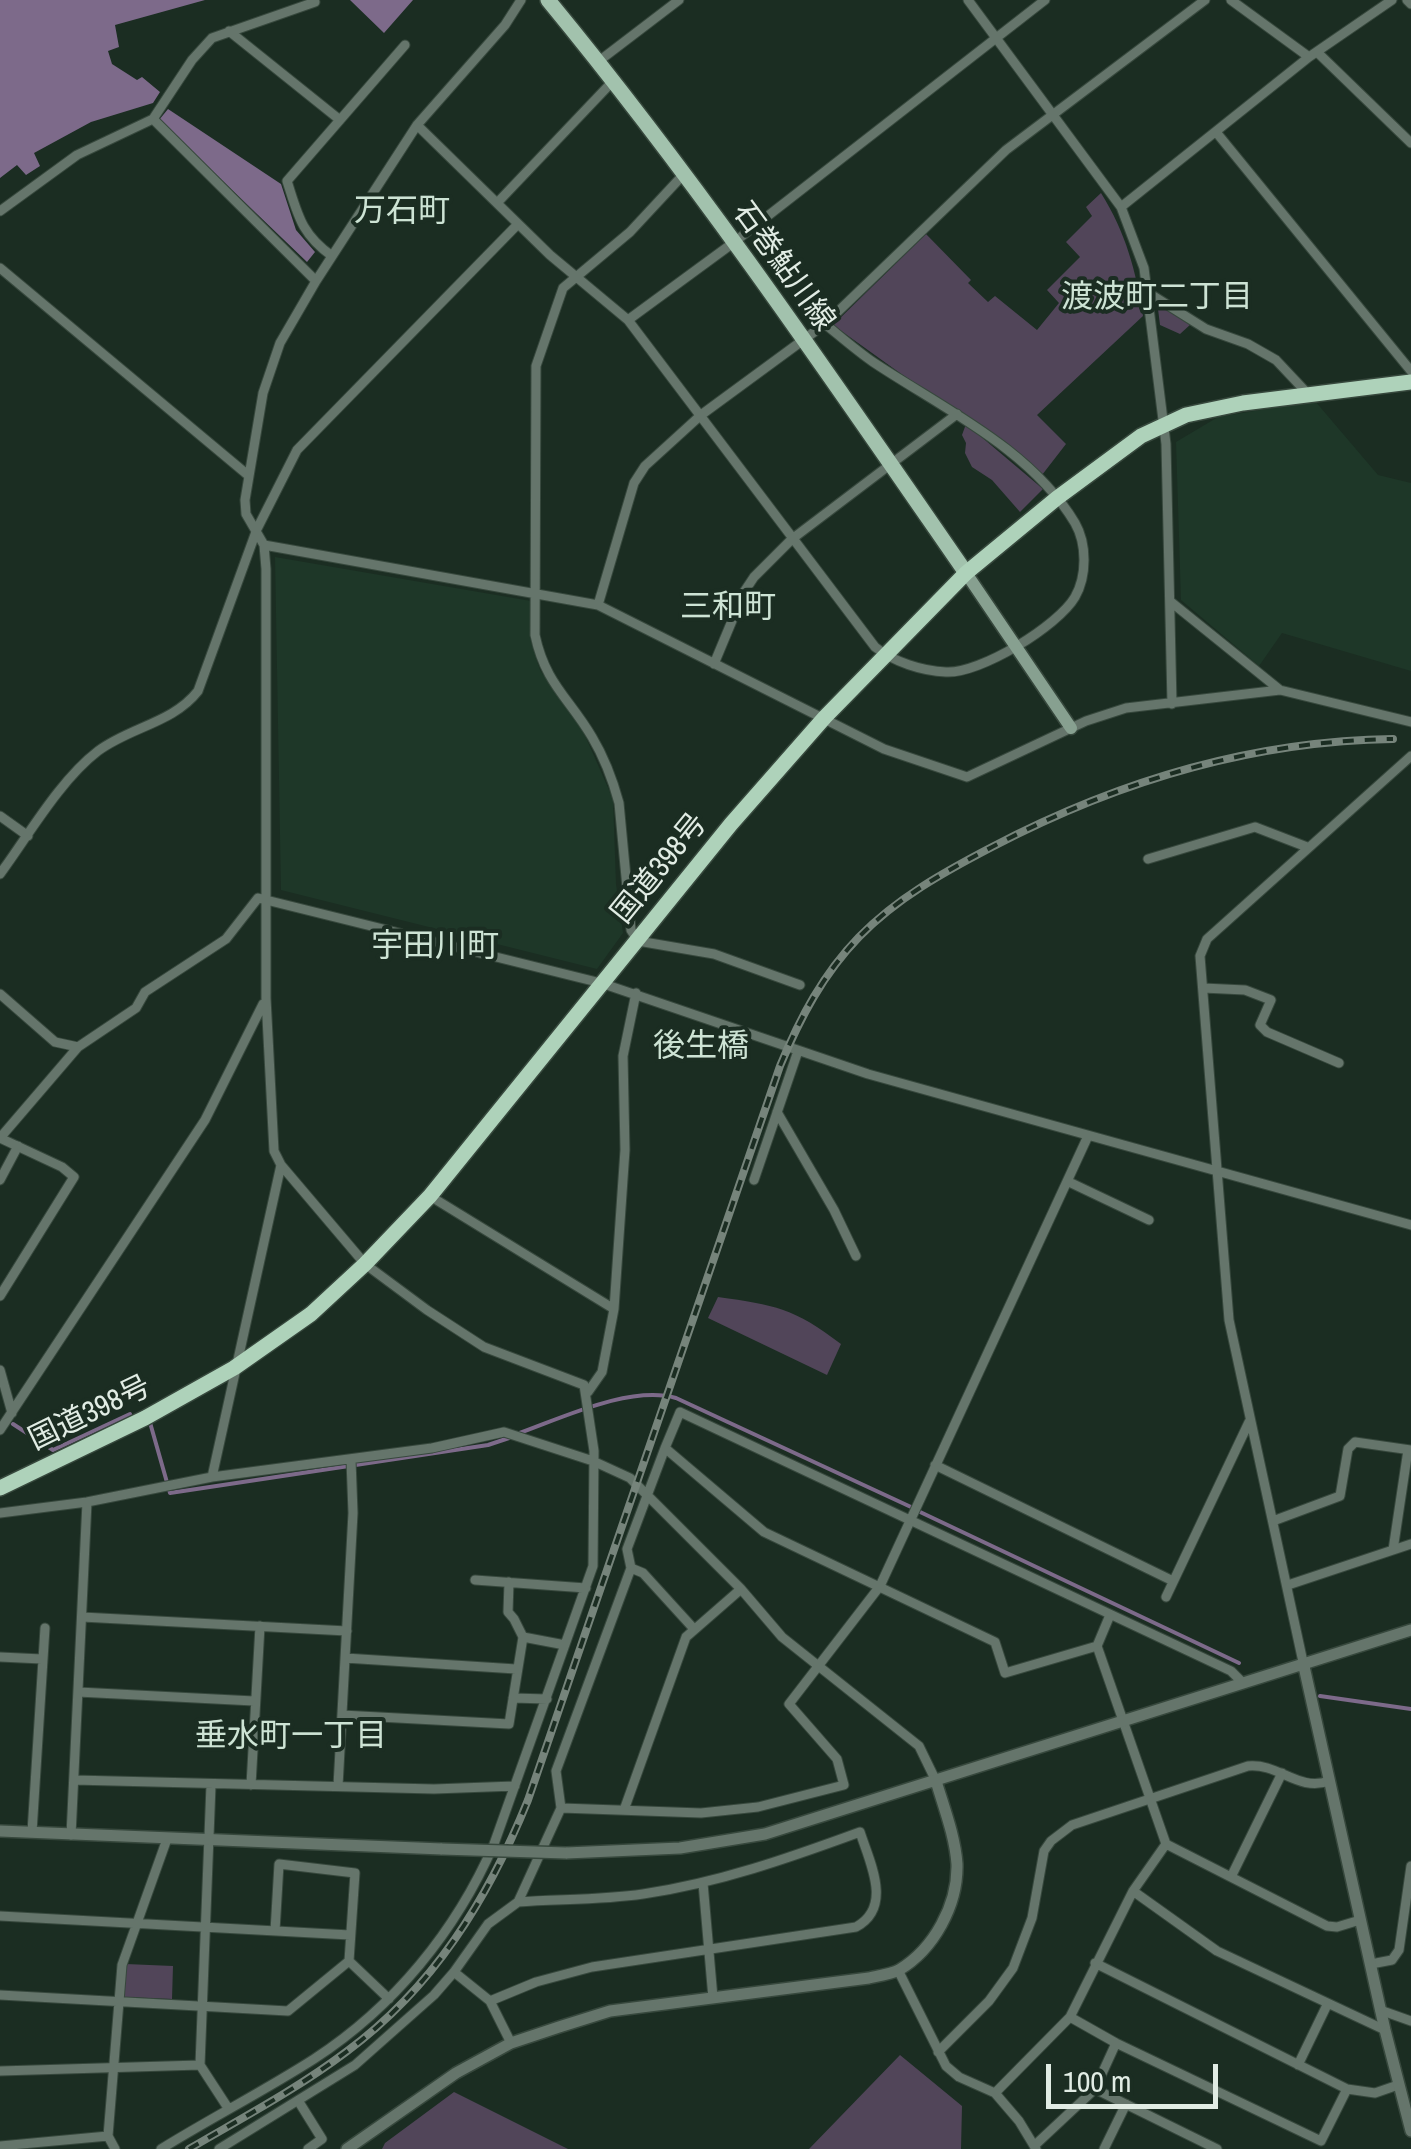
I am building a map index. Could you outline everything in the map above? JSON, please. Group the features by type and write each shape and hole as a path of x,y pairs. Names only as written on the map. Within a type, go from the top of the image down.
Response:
{"highway":[{"name":"国道398号","path":"0,1488 148,1416 234,1368 311,1314 365,1264 430,1196 731,824 825,717 966,573 1056,498 1117,452 1163,424 1208,408 1411,382"}],"main road":[{"name":"石巻鮎川線","path":"548,0 683,174 966,573"},
{"path":"966,573 1071,728"}],"street":[{"path":"161,2149 314,2059 389,1999 418,1968 466,1902 494,1844 593,1566 589,1402 578,1381 457,1332 365,1264 280,1165 274,1151 266,998 264,545 245,507 262,393 273,359 316,281 417,125 505,25 522,0"},
{"path":"598,62 679,0"},
{"path":"968,0 1121,207 1144,268 1163,424 1172,704"},
{"path":"628,320 1045,0"},
{"path":"598,606 634,483 645,466 701,415 825,324 1006,150 1205,0"},
{"path":"1222,0 1231,0 1313,55 1411,143"},
{"path":"1121,207 1313,55 1392,0"},
{"path":"0,211 77,155 153,120 212,38 315,2"},
{"path":"230,32 340,120"},
{"path":"332,256 303,229 287,181 405,45"},
{"path":"498,202 613,81"},
{"path":"153,120 316,281"},
{"path":"417,125 573,277 628,320 792,539 884,654 923,668 948,672 973,669 1015,646 1074,600 1084,565 1076,525 1020,462 956,414 870,360 825,324"},
{"path":"1216,132 1411,371"},
{"path":"683,174 630,232 563,288 536,366 536,635 546,674 592,737 614,785 631,930 638,941 714,954 800,986"},
{"path":"0,874 72,777 98,751 181,711 198,692 257,530 303,442 518,224"},
{"path":"0,268 250,476"},
{"path":"1146,292 1206,328 1276,360 1308,394"},
{"path":"714,664 754,577 792,539 956,414"},
{"path":"264,545 598,606 884,749 967,777 1071,728 1126,708 1280,690 1411,722"},
{"path":"1171,602 1280,690"},
{"path":"1411,756 1206,939 1200,956 1229,1320 1380,2010 1411,2131"},
{"path":"0,816 28,836"},
{"path":"1148,858 1255,827 1307,847"},
{"path":"0,1296 74,1177 0,1138 78,1048 136,1008 145,992 226,940 258,898 601,983 868,1074 1411,1225"},
{"path":"1202,988 1245,990 1270,1000 1260,1025 1267,1032 1340,1063"},
{"path":"589,1402 602,1372 614,1308 625,1150 623,1056 636,993"},
{"path":"0,994 55,1042 78,1048"},
{"path":"0,1430 206,1120 266,998"},
{"path":"754,1180 798,1050"},
{"path":"777,1112 856,1256"},
{"path":"561,1808 702,1812 758,1806 844,1785 837,1760 788,1704 880,1586 1088,1136"},
{"path":"0,1180 18,1146"},
{"path":"212,1477 280,1165"},
{"path":"1069,1182 1149,1220"},
{"path":"430,1196 614,1308"},
{"path":"0,1370 12,1412"},
{"path":"219,2149 355,2065 401,2026 454,1972 488,1924 518,1902 561,1808 556,1771 631,1568 627,1549 680,1412 1231,1672 1243,1684"},
{"path":"1166,1597 1250,1422"},
{"path":"0,1513 88,1502 212,1477 352,1465 514,1436 630,1478 740,1588 782,1637 926,1755 957,1866 944,1921 930,1943 898,1970 869,1978 610,2011 511,2044 456,2073 348,2149"},
{"path":"1273,1521 1340,1496 1348,1449 1355,1442 1409,1450 1393,1550"},
{"path":"666,1448 764,1532 994,1642 1006,1673 1097,1646"},
{"path":"338,1786 352,1465"},
{"path":"935,1465 1173,1581"},
{"path":"71,1834 88,1502"},
{"path":"1288,1585 1411,1544"},
{"path":"631,1568 643,1573 694,1629"},
{"path":"475,1580 586,1588"},
{"path":"342,1715 509,1724 523,1636 508,1612 509,1582"},
{"path":"624,1810 681,1646 694,1629 740,1588"},
{"path":"1110,1615 1097,1646 1166,1844 1327,1926 1360,1920"},
{"path":"82,1617 347,1631"},
{"path":"251,1786 260,1626"},
{"path":"32,1832 45,1628"},
{"path":"0,1831 566,1853 680,1848 738,1840 865,1805 1411,1630"},
{"path":"523,1636 565,1644"},
{"path":"0,1657 42,1658"},
{"path":"345,1658 516,1669"},
{"path":"78,1692 254,1701"},
{"path":"512,1698 546,1699"},
{"path":"938,2052 989,2002 1013,1968 1026,1938 1041,1864 1051,1840 1072,1825 1248,1766 1261,1765 1311,1786 1329,1781"},
{"path":"1231,1878 1282,1774"},
{"path":"74,1780 251,1786 515,1786"},
{"path":"211,1785 200,2065 228,2108"},
{"path":"490,2001 536,1982 592,1967 856,1928 872,1913 878,1888 860,1832 774,1863 702,1883 639,1895 518,1902"},
{"path":"116,2149 108,2136 122,1965 167,1839"},
{"path":"995,2093 1070,2017 1133,1891 1166,1844"},
{"path":"0,1995 288,2011 349,1961 355,1873 279,1864 275,1931"},
{"path":"1372,1964 1392,1960 1400,1950 1411,1866"},
{"path":"702,1883 713,1998"},
{"path":"1133,1891 1217,1951 1385,2030"},
{"path":"0,1916 350,1935"},
{"path":"349,1961 389,1999"},
{"path":"1095,1963 1346,2089 1375,2092 1398,2085"},
{"path":"898,1970 946,2066 959,2077 995,2093 1019,2120 1035,2148 1095,2088 1116,2043"},
{"path":"454,1972 490,2001 511,2044"},
{"path":"1298,2064 1327,2005"},
{"path":"1380,2010 1411,2021"},
{"path":"1070,2017 1320,2142 1346,2089"},
{"path":"0,2071 200,2065"},
{"path":"1095,2088 1217,2149"},
{"path":"299,2102 322,2139 308,2149"},
{"path":"1104,2149 1126,2104"},
{"path":"0,2146 108,2136"}],"shaded area":[{"path":"0,0 205,0 115,25 119,47 108,51 112,64 137,80 142,77 160,92 153,103 91,122 34,153 40,166 26,175 17,165 0,178"},
{"path":"350,0 413,0 384,33"},
{"path":"168,109 281,184 296,230 315,252 307,262 159,120"},
{"path":"1101,193 1129,253 1143,316 1037,415 1066,444 1042,475 833,325 926,234 988,302 995,296 1037,330 1059,303 1047,290 1080,257 1066,242 1092,216 1086,207"},
{"path":"1157,301 1191,324 1180,334 1160,325"},
{"path":"1315,401 1378,475 1411,483 1411,671 1282,633 1259,666 1181,600 1176,442 1218,417"},
{"path":"966,424 1043,489 1020,512 992,480 972,467 962,435"},
{"path":"275,557 531,601 530,638 540,670 583,731 613,799 616,884 623,933 597,969 281,890"},
{"path":"718,1297 783,1310 825,1332 841,1344 827,1375 708,1318"},
{"path":"126,1964 173,1966 172,1999 124,1997"},
{"path":"900,2055 962,2106 961,2149 809,2149"},
{"path":"454,2092 568,2149 382,2149"}],"waterway":[{"path":"517,1434 617,1399 658,1395 676,1398 911,1507"},
{"path":"13,1424 53,1450 130,1414"},
{"path":"149,1419 170,1493 488,1445 509,1438"},
{"path":"918,1511 1239,1663"},
{"path":"1320,1696 1411,1709"}],"railway":[{"path":"189,2149 308,2078 377,2027 432,1970 495,1872 528,1800 780,1066 814,997 846,951 889,910 939,876 1087,803 1186,769 1236,757 1340,742 1393,739"}],"district":[{"name":"万石町","path":"402,212"},
{"name":"渡波町二丁目","path":"1157,298"},
{"name":"三和町","path":"728,608"},
{"name":"宇田川町","path":"435,947"},
{"name":"後生橋","path":"701,1047"},
{"name":"垂水町一丁目","path":"291,1737"}]}
